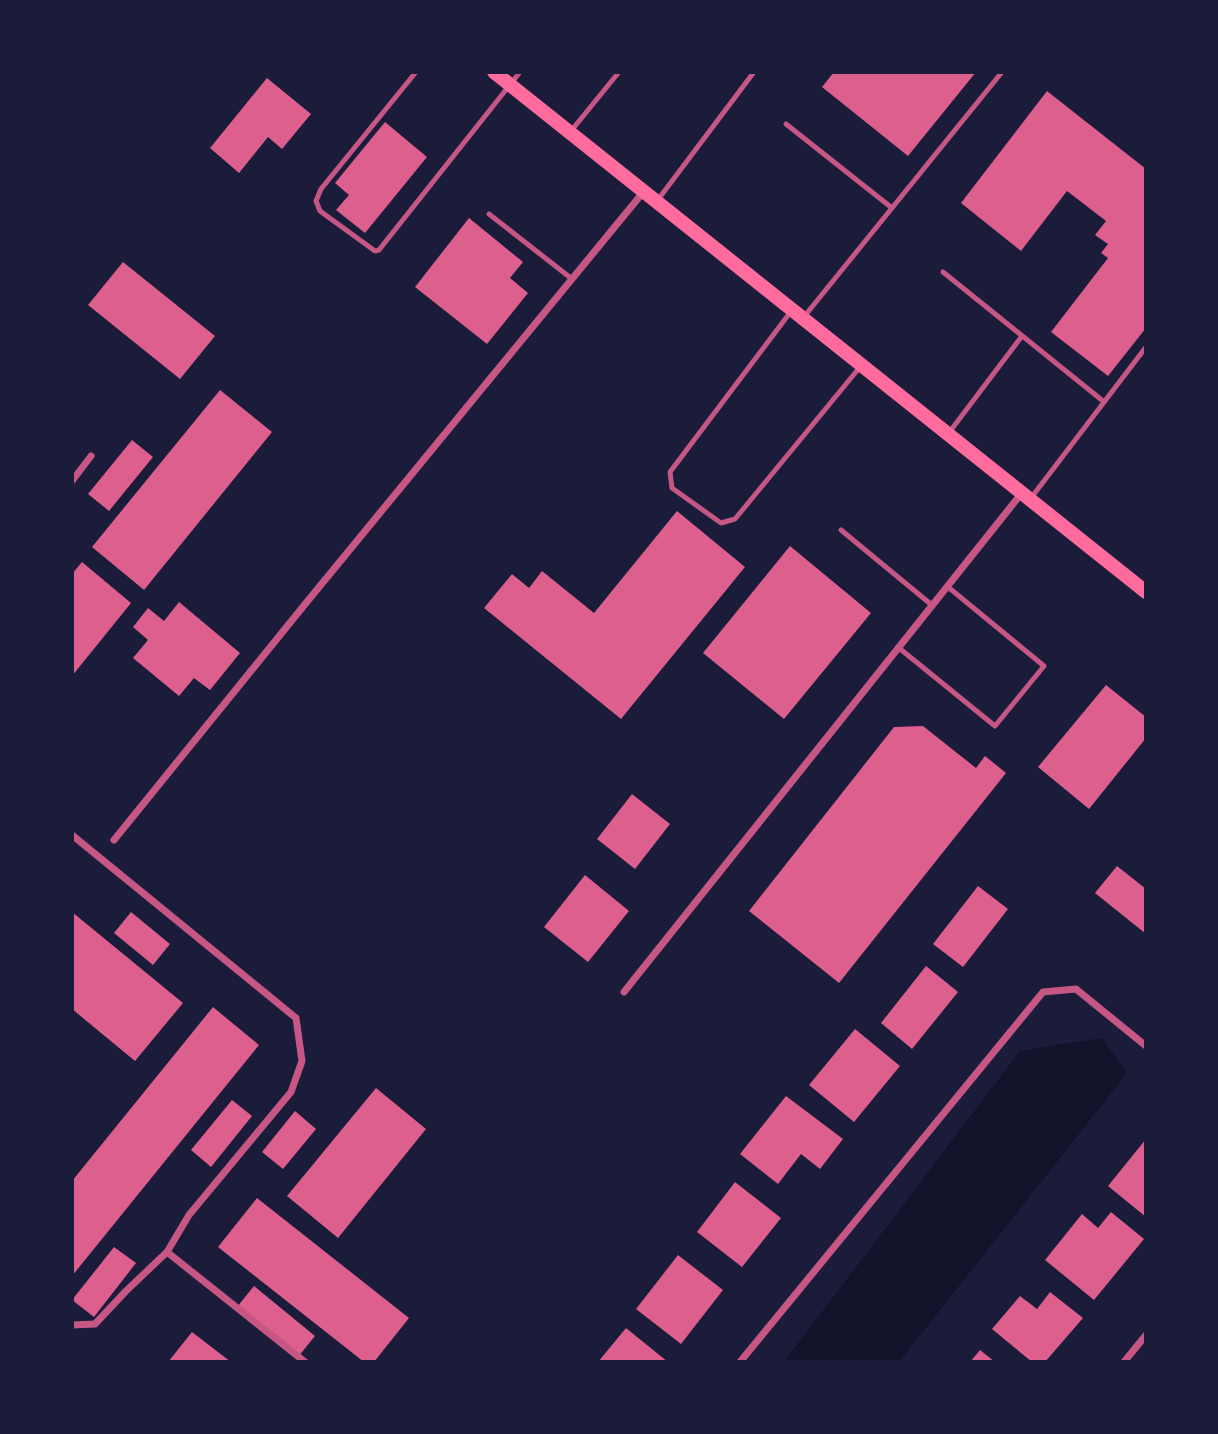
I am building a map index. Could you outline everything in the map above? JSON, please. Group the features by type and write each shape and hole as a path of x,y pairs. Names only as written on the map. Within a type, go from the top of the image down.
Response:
{"main road":[{"path":"494,72 1146,592"}],"street":[{"path":"114,840 645,190"},
{"path":"72,481 91,456"},
{"path":"624,992 948,587 1025,497"},
{"path":"72,835 296,1018 302,1061 291,1093 189,1215 167,1252 125,1291 95,1324 72,1325"},
{"path":"740,1362 1043,992 1076,989 1146,1046"},
{"path":"167,1252 305,1362"},
{"path":"1124,1362 1146,1335"}],"lane":[{"path":"416,72 321,189 316,201 320,211 375,251 379,250 520,72"},
{"path":"571,131 619,72"},
{"path":"657,201 754,72"},
{"path":"862,365 735,519 721,523 672,488 670,472 797,314 892,208 1002,72"},
{"path":"786,124 892,208"},
{"path":"489,214 572,279"},
{"path":"943,272 1103,401"},
{"path":"947,435 1022,336"},
{"path":"1025,497 1146,348"},
{"path":"841,530 933,606"},
{"path":"899,648 995,726 1044,666 948,587"}],"shaded area":[{"path":"1102,1038 1127,1073 899,1362 784,1362 1020,1051"}],"building":[{"path":"834,72 976,72 908,156 822,87"},
{"path":"267,78 311,114 282,149 268,137 239,173 210,148"},
{"path":"1047,91 1146,169 1146,328 1108,376 1051,332 1108,258 1101,253 1108,244 1095,235 1106,221 1067,191 1021,251 961,203"},
{"path":"385,122 427,157 365,233 336,210 349,195 335,183"},
{"path":"469,218 523,262 510,278 528,293 487,344 415,287"},
{"path":"123,262 215,336 180,379 88,305"},
{"path":"220,390 272,432 144,590 92,547"},
{"path":"132,440 153,457 109,511 88,494"},
{"path":"677,511 745,567 621,719 484,608 512,574 529,588 542,571 594,613"},
{"path":"790,546 871,613 784,719 703,653"},
{"path":"82,562 131,603 72,676 72,574"},
{"path":"179,602 240,653 210,690 194,678 179,696 133,658 148,640 133,627 148,608 164,621"},
{"path":"1106,685 1146,717 1146,738 1089,809 1038,767"},
{"path":"923,726 976,768 985,756 1006,773 839,983 749,911 894,727"},
{"path":"632,794 670,824 635,869 597,839"},
{"path":"1117,866 1146,889 1146,934 1095,893"},
{"path":"585,875 629,911 588,962 544,927"},
{"path":"978,886 1008,909 963,967 933,944"},
{"path":"72,912 183,1003 135,1061 72,1009"},
{"path":"131,912 170,944 153,965 114,933"},
{"path":"926,966 958,992 912,1049 881,1023"},
{"path":"213,1007 259,1045 72,1276 72,1181"},
{"path":"855,1029 900,1066 854,1122 809,1085"},
{"path":"376,1088 426,1129 338,1238 287,1196"},
{"path":"786,1096 843,1139 820,1169 801,1154 778,1184 740,1154"},
{"path":"232,1100 252,1116 211,1167 191,1150"},
{"path":"295,1111 316,1129 283,1169 262,1152"},
{"path":"1146,1139 1146,1217 1108,1186"},
{"path":"735,1182 781,1218 742,1267 697,1232"},
{"path":"257,1198 409,1318 374,1362 364,1362 218,1247"},
{"path":"1111,1212 1144,1239 1094,1300 1045,1260 1082,1214 1098,1228"},
{"path":"114,1247 136,1263 94,1317 72,1300"},
{"path":"678,1255 723,1290 681,1344 636,1309"},
{"path":"254,1286 315,1336 298,1357 237,1307"},
{"path":"1050,1292 1083,1318 1045,1362 1032,1362 992,1329 1020,1296 1037,1309"},
{"path":"626,1328 668,1362 598,1362"},
{"path":"192,1332 231,1362 168,1362"},
{"path":"980,1350 995,1362 970,1362"}]}
